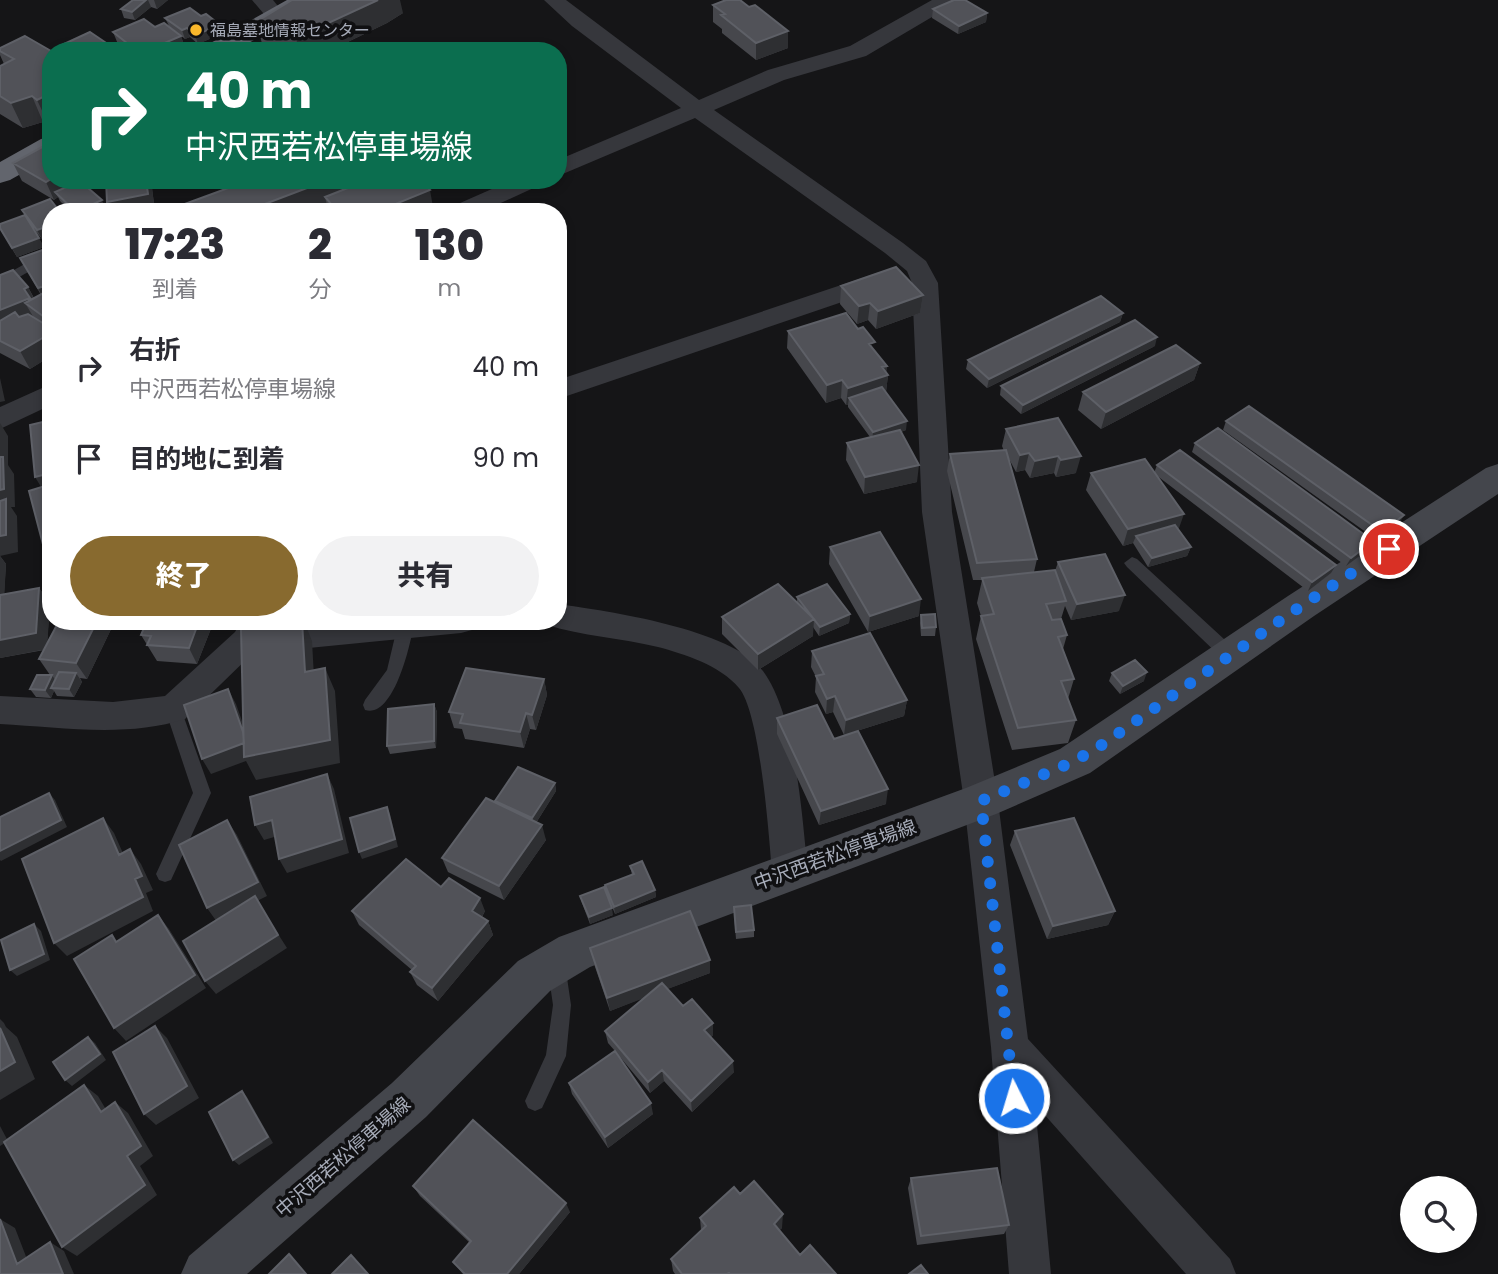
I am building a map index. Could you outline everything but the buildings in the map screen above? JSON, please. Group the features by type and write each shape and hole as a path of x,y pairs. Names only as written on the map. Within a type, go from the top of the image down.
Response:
{"highway":[{"path":"227,42 269,8 305,0"},
{"path":"0,174 42,150"}],"main road":[{"name":"中沢西若松停車場線","path":"207,1274 409,1100 534,976 555,962 575,952 981,801 1075,761 1301,606 1498,477"}],"street":[{"path":"554,0 579,22 917,267 925,283 937,512 981,801 1010,1047 1031,1274"},
{"path":"567,165 776,75 859,51 947,0"},
{"path":"480,203 512,189"},
{"path":"567,387 917,267"},
{"path":"0,419 42,398"},
{"path":"567,619 651,634 697,647 730,663 751,679 759,697 773,749 790,872"},
{"path":"0,710 113,716 173,709 251,631 302,630"},
{"path":"1010,1047 1214,1274"}],"lane":[{"path":"0,284 42,258"},
{"path":"1132,563 1231,656"},
{"path":"371,705 399,667 405,630"},
{"path":"165,874 202,793 173,709"},
{"path":"535,1101 556,1056 562,1005 555,962"}],"place":[{"name":"福島墓地情報センター","path":"196,30"}],"route":[{"path":"1014,1098 981,801 1075,761 1103,744 1301,606 1389,549"}]}
